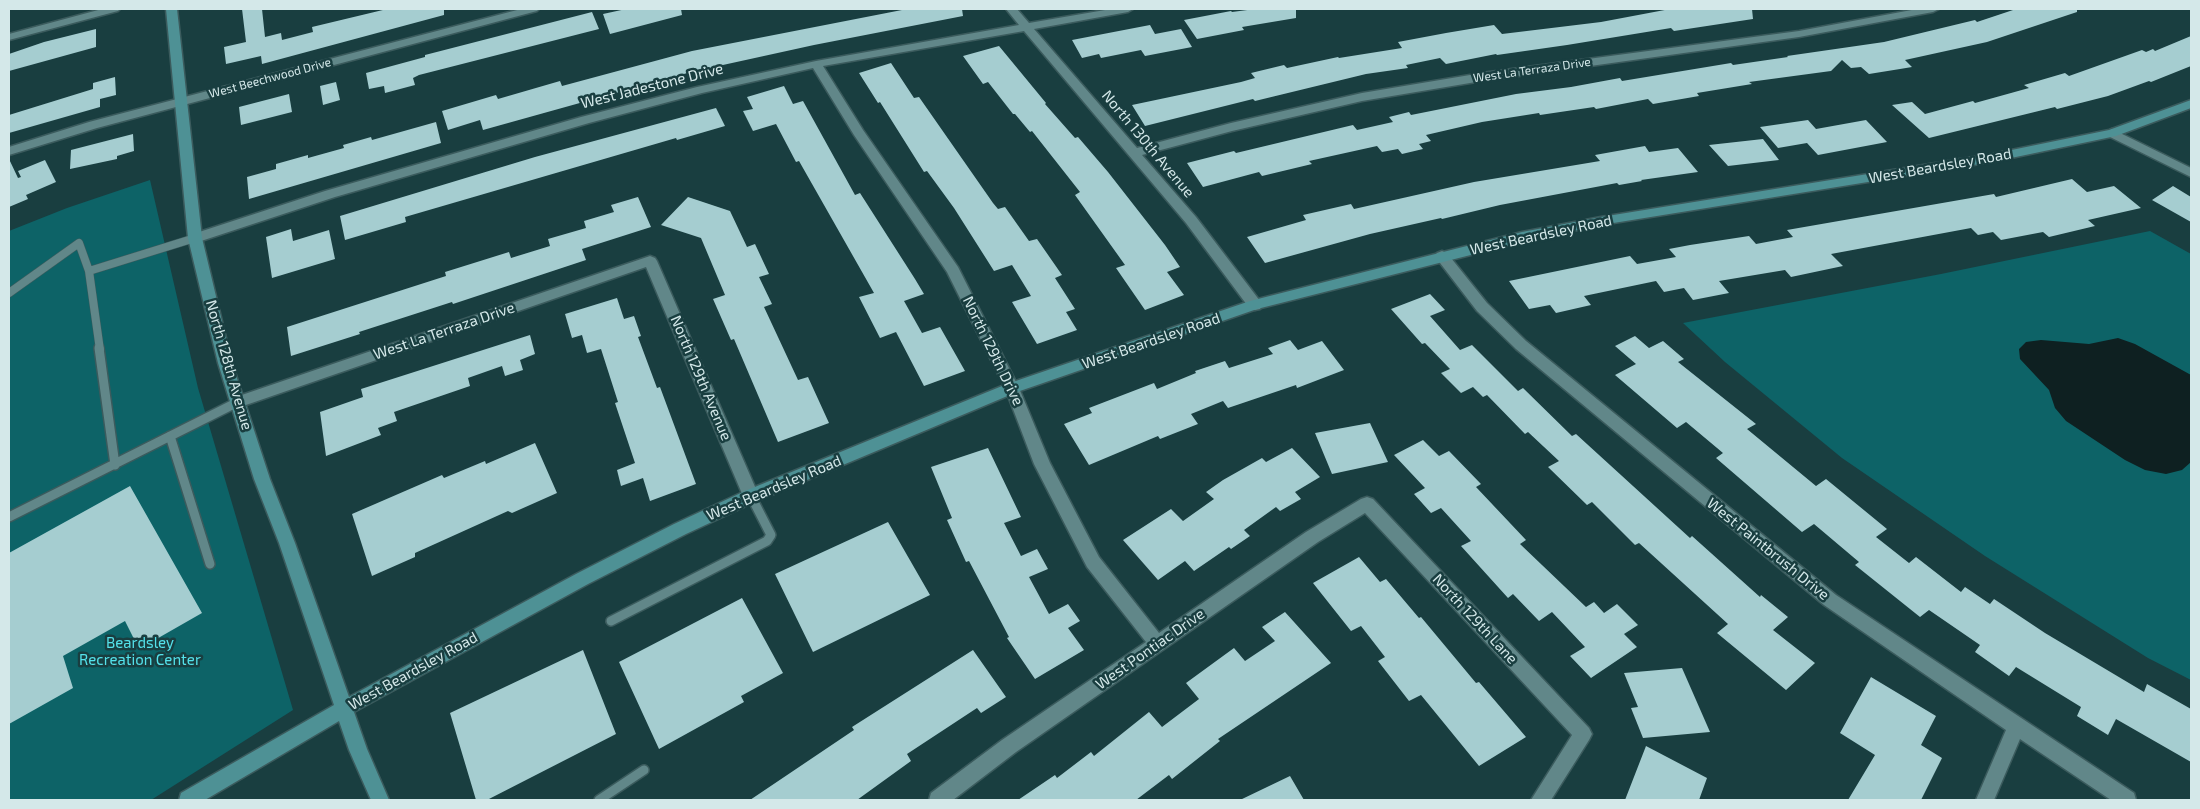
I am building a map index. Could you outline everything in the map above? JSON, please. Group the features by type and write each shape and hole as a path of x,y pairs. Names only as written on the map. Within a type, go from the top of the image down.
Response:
{"street":[{"path":"9,37 114,9"},
{"name":"North 128th Avenue","path":"171,9 195,238 225,363 262,479 345,708 358,750 380,800"},
{"name":"West Beechwood Drive","path":"9,151 93,125 533,9"},
{"name":"North 130th Avenue","path":"1011,9 1191,220 1255,305"},
{"name":"West Jadestone Drive","path":"195,238 330,194 585,120 701,90 816,64 1128,9"},
{"name":"West La Terraza Drive","path":"1135,153 1231,127 1362,97 1482,77 1799,34 1933,9"},
{"name":"North 129th Drive","path":"816,64 858,132 953,270 1012,388 1042,464 1093,562 1158,644"},
{"name":"West Beardsley Road","path":"188,800 345,708 582,579 751,496 1012,388 1255,305 1442,256 1601,221 1992,158 2112,133 2191,104"},
{"path":"2112,133 2191,173"},
{"name":"West Paintbrush Drive","path":"1442,256 1482,306 1521,345 1830,600 2127,800"},
{"name":"West La Terraza Drive","path":"238,402 650,261"},
{"name":"North 129th Avenue","path":"650,261 751,496"},
{"name":"West Pontiac Drive","path":"938,800 1009,746 1312,537 1367,504"},
{"name":"North 129th Lane","path":"1367,504 1583,734 1540,800"},
{"path":"1985,800 2016,727"}],"lane":[{"path":"89,271 195,238"},
{"path":"9,293 79,243 89,271 115,465"},
{"path":"9,517 238,402"},
{"path":"170,436 210,564"},
{"path":"611,622 767,542 771,535 751,496"},
{"path":"599,800 644,770"}],"green space":[{"name":"Beardsley Recreation Center","path":"150,180 198,388 293,710 151,800 9,800 9,231 67,208"},
{"path":"2150,231 2191,254 2191,680 2148,658 1985,556 1842,458 1725,362 1683,323 1941,274"}],"shaded area":[{"path":"2118,338 2135,344 2191,375 2191,462 2182,470 2166,474 2145,470 2125,460 2066,421 2055,408 2049,390 2020,359 2019,349 2026,342 2041,340 2089,344"}],"building":[{"path":"242,9 262,9 265,37 281,33 282,40 313,32 312,27 387,9 444,9 444,15 262,64 261,56 226,64 224,47 246,42"},
{"path":"626,9 681,9 682,15 610,34 603,14"},
{"path":"907,9 962,9 963,16 814,45 691,72 483,130 480,120 448,130 442,111 496,95 498,99 560,81 562,86 692,51"},
{"path":"1296,9 1296,18 1242,27 1244,30 1197,39 1184,20 1231,11"},
{"path":"1670,9 1752,9 1753,19 1674,31 1671,28 1567,45 1496,54 1446,64 1440,58 1406,65 1408,68 1366,74 1255,101 1253,99 1145,126 1132,105 1241,82 1255,78 1251,73 1284,65 1287,68 1338,57 1402,48 1398,42 1446,33 1494,25 1502,34 1601,22"},
{"path":"2016,9 2077,9 2077,12 1987,42 1905,60 1912,67 1869,74 1861,67 1851,68 1842,60 1831,71 1749,82 1752,84 1697,93 1699,96 1653,104 1648,99 1596,109 1594,107 1540,115 1539,113 1482,122 1426,135 1431,141 1419,144 1423,149 1402,154 1398,149 1382,152 1377,146 1309,161 1312,164 1262,176 1259,172 1203,187 1187,163 1353,125 1357,130 1393,122 1389,117 1409,112 1411,115 1516,94 1620,78 1622,81 1731,63 1733,65 1884,42 1975,20 1977,22"},
{"path":"592,12 599,29 419,75 413,78 415,85 385,93 384,86 369,89 366,73 425,57 425,55"},
{"path":"1150,25 1155,34 1181,29 1192,47 1145,56 1141,50 1101,58 1099,54 1082,58 1072,40"},
{"path":"96,29 96,47 9,71 9,54 44,42"},
{"path":"2191,36 2191,66 2108,96 2057,109 2055,107 1929,138 1892,105 1912,102 1925,114 1973,101 1975,103 2029,88 2024,85 2065,73 2069,76 2142,50 2146,52 2153,49 2155,51"},
{"path":"999,46 1045,104 1075,138 1078,137 1108,172 1165,245 1180,267 1167,272 1184,295 1145,310 1116,268 1125,265 1075,195 1080,192 1032,131 1030,132 1013,114 988,82 983,84 963,56"},
{"path":"891,63 914,98 919,97 993,203 998,209 1005,207 1029,241 1037,239 1062,275 1055,278 1075,309 1066,312 1077,330 1037,344 1012,302 1031,296 1012,265 994,271 954,208 927,171 924,172 880,102 878,103 859,73"},
{"path":"115,77 116,95 100,99 100,107 9,133 9,115 93,89 93,83"},
{"path":"336,82 340,100 323,105 320,86"},
{"path":"784,86 793,104 803,101 855,195 860,193 924,294 904,301 922,333 940,327 965,371 924,386 896,332 880,338 859,297 874,293 799,161 796,162 776,124 753,131 743,111 753,109 747,97"},
{"path":"289,94 292,112 241,125 239,107"},
{"path":"716,108 725,126 677,140 676,138 405,217 406,222 345,240 340,216 535,157"},
{"path":"1808,120 1816,129 1866,120 1887,142 1818,155 1807,143 1778,148 1760,127"},
{"path":"436,122 441,143 249,199 247,177 276,169 276,164 308,155 308,158 344,148 343,145 371,137 372,140"},
{"path":"133,134 134,151 117,156 117,159 70,169 71,150"},
{"path":"1763,139 1779,160 1728,166 1709,145"},
{"path":"1645,146 1649,152 1678,148 1698,172 1619,185 1617,183 1500,205 1370,234 1265,263 1247,237 1306,220 1303,215 1351,204 1354,209 1474,182 1600,161 1595,155"},
{"path":"9,159 18,178 21,177 18,171 45,160 56,182 26,195 28,199 9,207"},
{"path":"2072,179 2087,192 2114,186 2141,208 2088,220 2095,226 2049,237 2043,232 2001,240 1993,232 1978,235 1971,228 1831,254 1843,266 1791,277 1785,270 1719,281 1729,293 1693,300 1684,288 1664,292 1656,281 1584,296 1591,305 1556,313 1550,305 1529,309 1509,281 1630,256 1637,264 1676,257 1669,249 1749,236 1756,244 1793,237 1787,230 1994,194 1996,197"},
{"path":"2173,186 2191,197 2191,222 2152,200"},
{"path":"638,197 651,227 582,249 586,260 453,304 452,302 359,332 360,334 291,356 287,327 446,276 445,272 509,252 511,258 550,246 548,239 586,228 584,221 614,212 611,205"},
{"path":"688,197 730,211 747,247 755,244 769,274 759,277 772,304 764,307 798,380 808,377 829,423 778,442 734,339 731,340 713,299 725,295 701,238 661,225"},
{"path":"291,229 293,241 329,230 335,259 272,278 266,237"},
{"path":"1430,294 1445,310 1430,316 1460,350 1472,345 1518,391 1523,388 1572,436 1576,434 1690,538 1692,536 1760,597 1761,595 1788,617 1773,630 1815,663 1786,690 1717,633 1728,624 1639,543 1635,545 1592,502 1587,505 1548,467 1559,461 1528,432 1525,434 1487,395 1483,397 1473,387 1461,393 1441,373 1450,369 1425,343 1422,344 1391,309"},
{"path":"617,298 624,319 634,316 641,336 638,337 657,388 660,387 696,484 650,501 643,478 621,486 617,470 635,463 615,403 618,402 601,349 587,353 582,335 572,338 565,314"},
{"path":"530,335 535,354 520,360 523,370 505,376 502,366 468,378 470,386 394,412 397,421 378,428 381,435 326,456 320,412 363,397 361,389"},
{"path":"1635,336 1649,348 1663,341 1684,359 1678,362 1756,424 1747,429 1816,486 1826,479 1887,529 1876,537 1909,563 1916,557 1961,592 1965,587 1990,604 1994,599 2045,633 2144,692 2147,684 2191,709 2191,762 2116,719 2108,735 2077,716 2081,707 2016,667 2009,676 1975,652 1980,645 1929,610 1920,617 1855,565 1859,562 1814,524 1802,532 1716,458 1723,453 1686,422 1677,428 1615,375 1636,364 1615,346"},
{"path":"1290,340 1298,350 1322,341 1344,370 1297,388 1296,385 1228,408 1223,401 1191,414 1198,424 1160,439 1158,436 1089,465 1064,424 1092,413 1089,408 1154,383 1157,389 1196,373 1195,371 1225,361 1229,368 1273,354 1268,348"},
{"path":"1370,423 1388,462 1332,474 1315,433"},
{"path":"1423,440 1439,456 1449,451 1481,484 1476,487 1526,540 1520,544 1586,607 1594,602 1604,613 1617,604 1638,625 1624,634 1637,647 1591,678 1570,656 1585,647 1552,612 1539,621 1513,594 1508,598 1461,546 1471,541 1441,508 1431,513 1414,494 1425,488 1394,455"},
{"path":"535,443 557,493 512,513 508,511 415,553 415,557 372,576 352,514 442,475 444,478 485,461 486,464"},
{"path":"988,448 1021,517 1004,523 1021,556 1037,549 1048,569 1029,577 1049,614 1068,604 1080,621 1068,628 1084,650 1035,679 1007,638 1009,637 969,561 966,562 947,520 952,518 931,467"},
{"path":"1292,448 1320,477 1295,492 1301,499 1280,511 1276,507 1244,530 1250,536 1231,549 1229,547 1194,571 1185,561 1158,580 1123,540 1171,509 1183,521 1214,499 1206,492 1223,480 1262,458 1266,462"},
{"path":"130,486 202,613 139,649 125,621 63,656 73,688 9,724 9,553"},
{"path":"888,522 930,595 813,652 775,574"},
{"path":"1359,557 1380,582 1386,579 1419,618 1421,617 1476,683 1479,682 1526,737 1479,766 1421,695 1409,701 1378,661 1385,657 1361,626 1351,631 1313,583"},
{"path":"742,598 783,673 741,696 744,702 659,749 619,662"},
{"path":"1285,612 1331,663 1218,739 1220,741 1172,779 1169,775 1136,800 1018,800 1055,775 1057,778 1091,752 1094,756 1149,712 1162,727 1199,699 1186,683 1234,648 1245,661 1275,641 1262,627"},
{"path":"583,650 616,734 487,800 476,800 450,713"},
{"path":"973,650 1006,697 981,713 977,708 907,754 911,761 857,800 750,800 854,730 852,727"},
{"path":"1682,668 1710,732 1643,738 1631,708 1638,707 1624,673"},
{"path":"1871,677 1936,716 1921,745 1942,758 1921,800 1848,800 1875,755 1840,733"},
{"path":"1646,746 1707,778 1699,800 1625,800"},
{"path":"1290,776 1304,800 1240,800"}]}
